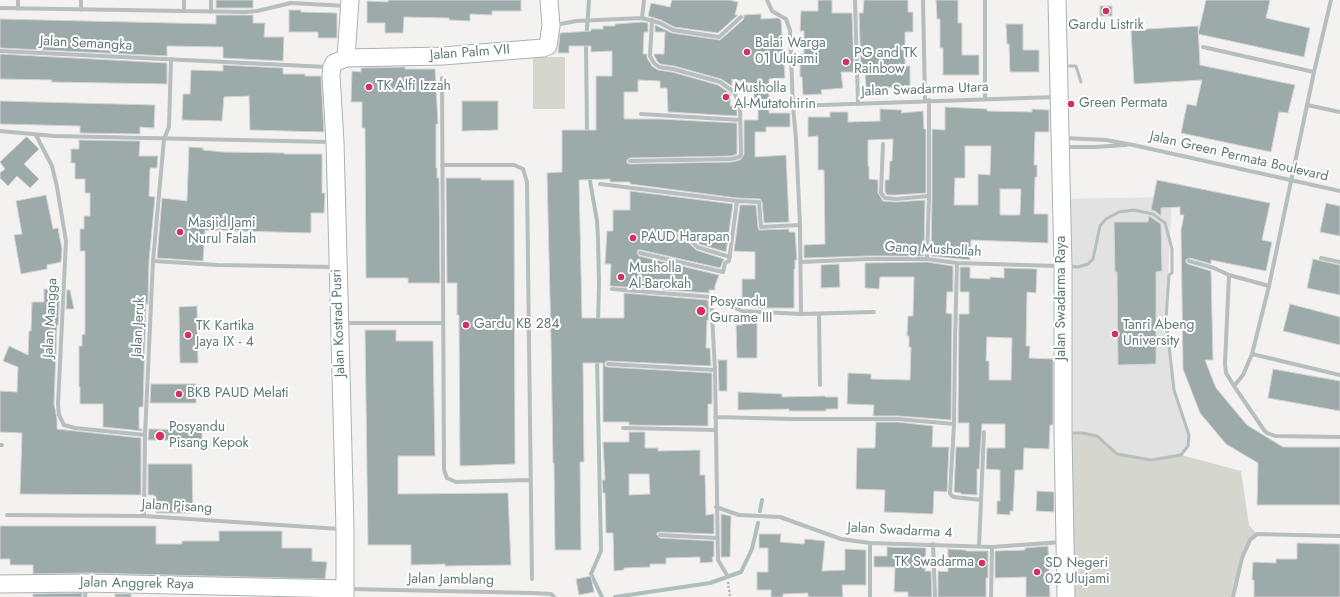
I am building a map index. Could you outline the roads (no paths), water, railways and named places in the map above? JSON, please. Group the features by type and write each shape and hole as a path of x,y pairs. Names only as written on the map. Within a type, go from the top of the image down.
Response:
{"street":[{"path":"18,0 18,8"},
{"path":"81,0 81,10"},
{"path":"184,0 184,11"},
{"path":"211,0 211,12"},
{"name":"Jalan Palm VII","path":"346,58 443,56 543,48 548,46 551,26 549,0"},
{"path":"642,18 644,0"},
{"path":"767,0 772,11 786,19 790,30 792,106 796,139 800,226 801,314"},
{"path":"855,0 858,103"},
{"path":"923,0 929,196 928,259"},
{"path":"985,0 985,98"},
{"name":"Jalan Swadarma Raya","path":"1057,0 1063,266 1063,433 1066,597"},
{"path":"1234,386 1243,375 1252,354 1269,286 1290,180 1314,72 1332,0"},
{"path":"0,8 211,12 257,11 291,3 350,3 346,58 334,63 332,67"},
{"path":"551,26 576,21 642,18 660,22 673,30 719,37 741,17"},
{"path":"630,160 731,159 739,157 741,154 740,106 734,92 720,82 673,69 659,67 654,63 650,56 652,20"},
{"path":"1202,47 1314,72"},
{"name":"Jalan Semangka","path":"0,51 332,67"},
{"path":"164,139 169,127 171,59"},
{"name":"Jalan Kostrad Pusri","path":"332,67 330,75 334,142 338,267 345,593"},
{"path":"442,78 444,470 447,478 456,482 530,480"},
{"name":"Jalan Swadarma Utara","path":"740,106 792,106 985,98 1059,97"},
{"path":"1307,106 1340,112"},
{"path":"641,114 740,120"},
{"path":"0,131 36,135 334,142"},
{"name":"Jalan Mangga","path":"36,135 52,166 58,187 66,241 58,404 59,415 64,425 75,428 145,435"},
{"name":"Jalan Jeruk","path":"144,516 145,435 153,261 164,139"},
{"name":"Jalan Green Permata Boulevard","path":"1060,142 1106,140 1133,144 1340,191"},
{"name":"Jalan Green Permata Boulevard","path":"1060,142 1094,147 1133,144"},
{"path":"883,144 881,193 885,198 896,199 929,196"},
{"path":"442,165 514,165 523,169 527,182 532,579"},
{"path":"600,184 737,201 759,202 761,227 800,226"},
{"path":"640,253 721,272 724,271 726,263 729,262 730,257 737,201"},
{"path":"669,234 691,240 698,247 730,257"},
{"path":"1321,258 1340,262"},
{"name":"Gang Mushollah","path":"801,262 868,259 928,259 957,263 1063,266"},
{"path":"153,261 218,265 338,267"},
{"path":"1189,261 1214,268 1229,275 1269,286"},
{"path":"957,263 951,495 954,498 981,500"},
{"path":"1229,275 1224,363 1226,373 1264,430 1275,436 1340,437"},
{"path":"612,289 711,297 742,311 819,315 874,312"},
{"path":"711,297 715,370 718,560 727,575"},
{"path":"819,315 820,385"},
{"path":"339,323 443,323"},
{"path":"1252,354 1340,375"},
{"path":"608,364 715,370"},
{"path":"715,417 898,419 954,424"},
{"path":"623,428 715,430"},
{"path":"979,546 984,432"},
{"name":"Jalan Swadarma 4","path":"716,508 739,515 780,517 841,539 870,543 992,547 1064,542"},
{"name":"Jalan Pisang","path":"7,515 144,516 344,529"},
{"path":"1233,597 1242,558 1250,540 1257,534 1340,536"},
{"path":"660,535 718,538"},
{"path":"870,543 870,597"},
{"path":"933,544 935,597"},
{"path":"991,597 992,547"},
{"name":"Jalan Anggrek Raya","path":"0,584 86,590 345,593"},
{"name":"Jalan Jamblang","path":"345,593 532,593 550,594 554,597"}],"lane":[{"path":"1059,66 1076,66 1081,82"},
{"path":"1063,266 1078,267 1088,264 1093,259 1100,226 1106,219 1119,212 1134,210 1153,214 1166,223 1172,249 1172,273 1169,275 1166,319 1174,390 1189,435 1188,446 1181,455 1151,460 1117,454 1097,436 1082,433 1063,433"}],"waterway":[{"path":"587,134 586,42 589,0"},
{"path":"589,175 597,221 599,283 598,323"},
{"path":"597,358 601,551 591,574 602,597"},
{"path":"760,511 762,500"},
{"path":"615,597 710,583 741,572 752,549 758,523"}],"place":[{"name":"Gardu Listrik","path":"1106,11"},
{"name":"Balai Warga 01 Ulujami","path":"747,52"},
{"name":"PG and TK Rainbow","path":"846,62"},
{"name":"TK Alfi Izzah","path":"369,87"},
{"name":"Musholla Al-Mutatohirin","path":"726,97"},
{"name":"Green Permata","path":"1071,104"},
{"name":"Masjid Jami Nurul Falah","path":"180,232"},
{"name":"PAUD Harapan","path":"633,238"},
{"name":"Musholla Al-Barokah","path":"621,277"},
{"name":"Posyandu Gurame III","path":"701,311"},
{"name":"Gardu KB 284","path":"466,325"},
{"name":"Tanri Abeng University","path":"1115,334"},
{"name":"TK Kartika Jaya IX - 4","path":"188,335"},
{"name":"BKB PAUD Melati","path":"179,394"},
{"name":"Posyandu Pisang Kepok","path":"160,436"},
{"name":"TK Swadarma","path":"982,563"},
{"name":"SD Negeri 02 Ulujami","path":"1037,572"}]}
